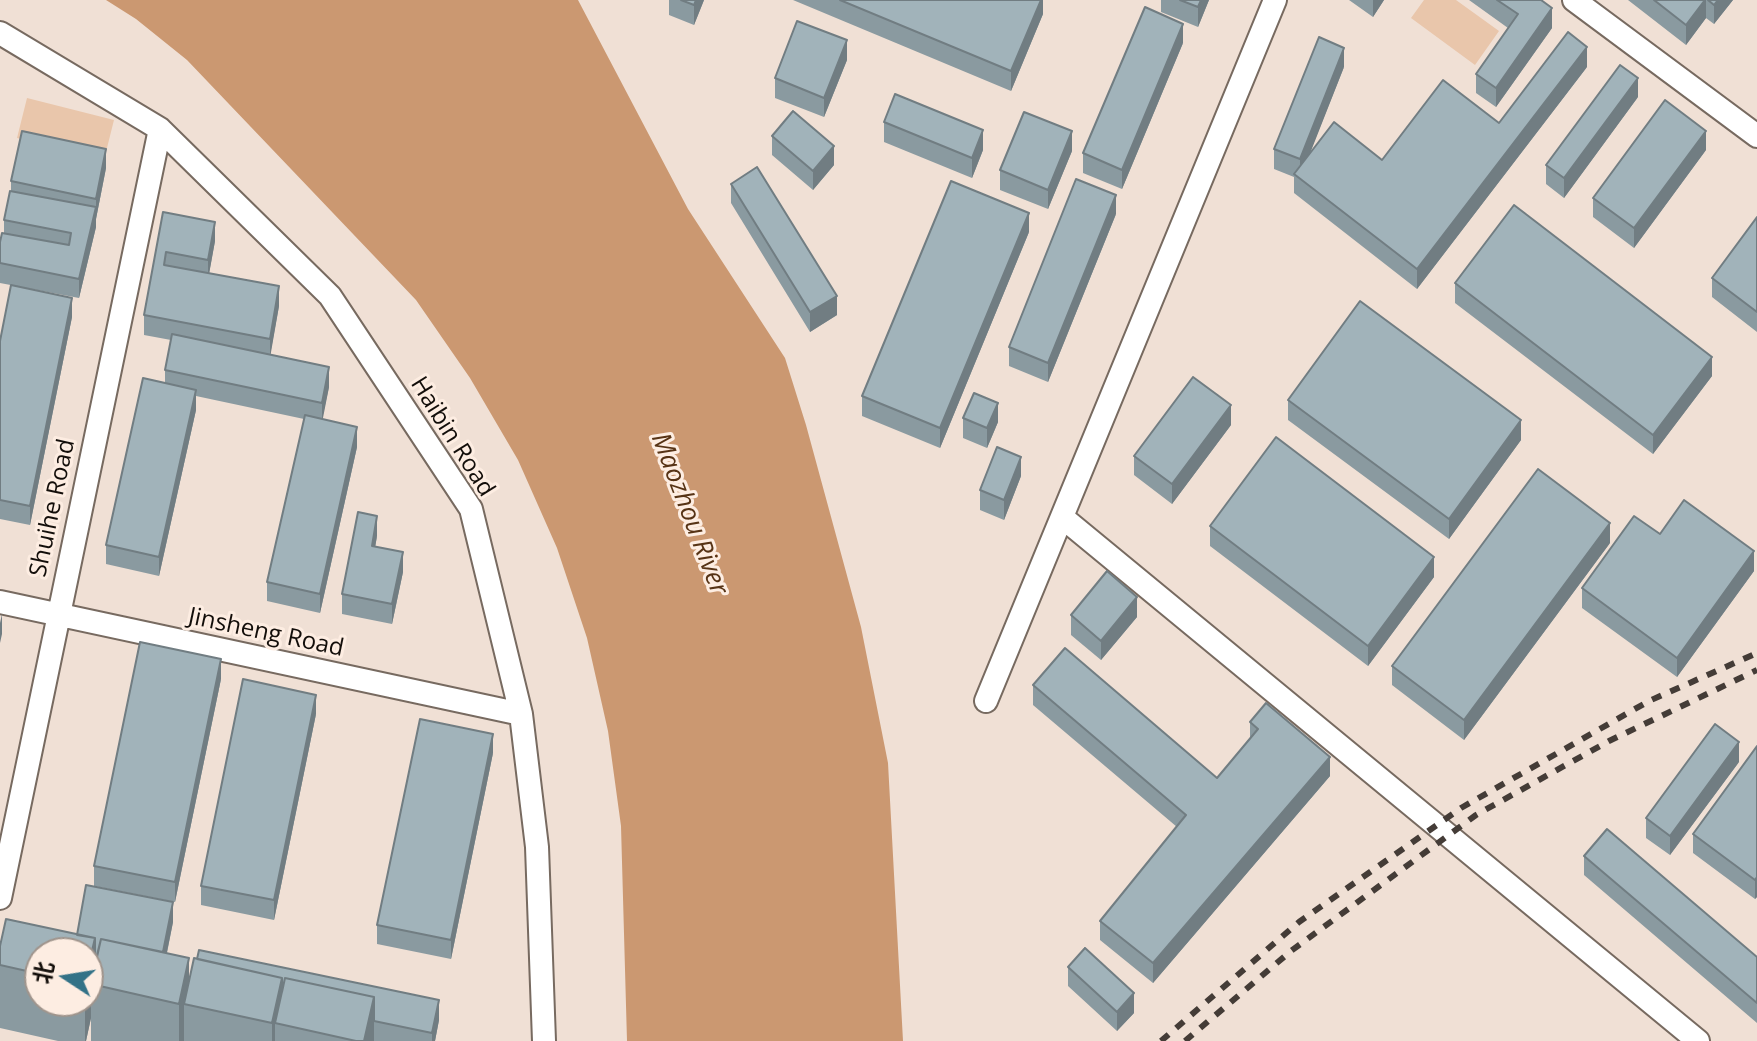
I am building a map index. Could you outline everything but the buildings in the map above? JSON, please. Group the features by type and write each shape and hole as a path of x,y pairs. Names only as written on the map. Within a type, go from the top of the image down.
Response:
{"street":[{"path":"986,701 1275,0"},
{"path":"1574,0 1757,136"},
{"name":"Haibin Road","path":"0,33 160,129 330,296 471,509 521,714 537,847 544,1041"},
{"name":"Shuihe Road","path":"0,898 160,129"},
{"path":"1062,517 1698,1041"},
{"name":"Jinsheng Road","path":"0,602 521,714"}],"shaded area":[{"path":"1424,0 1456,0 1499,31 1475,65 1411,18"},
{"path":"27,98 114,120 104,160 17,138"}],"water":[{"name":"Maozhou River","path":"106,0 578,0 688,209 785,358 806,425 861,627 888,763 903,1041 627,1041 621,826 608,731 587,638 557,548 518,460 470,378 416,300 187,60 136,19"}],"railway":[{"path":"1161,1041 1299,922 1461,808 1649,701 1757,653"},
{"path":"1185,1041 1291,951 1476,815 1609,741 1757,670"}]}
